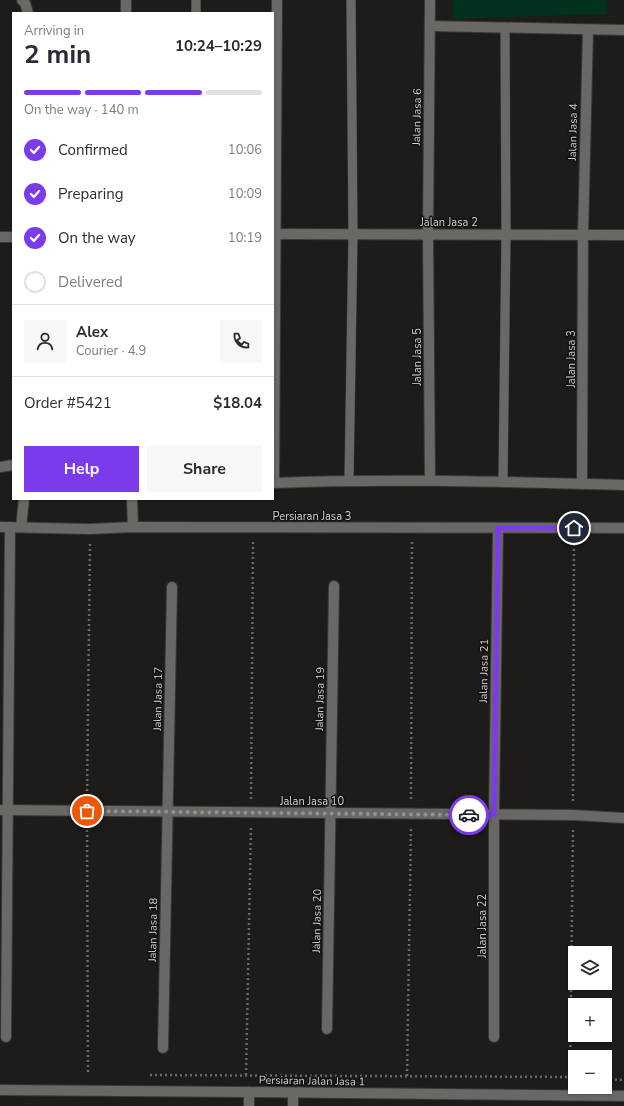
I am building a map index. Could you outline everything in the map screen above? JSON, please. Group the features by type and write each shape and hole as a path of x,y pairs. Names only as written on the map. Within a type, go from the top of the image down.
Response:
{"street":[{"path":"126,0 126,12"},
{"path":"277,0 274,234 274,483 349,480 430,480 624,485"},
{"name":"Jalan Jasa 6","path":"428,234 431,26 430,0"},
{"path":"431,26 624,30"},
{"name":"Jalan Jasa 4","path":"583,234 588,30"},
{"name":"Jalan Jasa 2","path":"274,234 624,235"},
{"name":"Jalan Jasa 5","path":"428,234 430,480"},
{"name":"Jalan Jasa 3","path":"582,484 583,234"},
{"path":"0,236 12,237"},
{"path":"0,467 12,465"},
{"path":"21,527 24,500"},
{"path":"132,500 133,527"},
{"path":"5,527 3,810 6,1037"},
{"name":"Persiaran Jasa 3","path":"5,527 90,529 133,527 624,528"},
{"name":"Jalan Jasa 21","path":"494,815 498,528"},
{"name":"Jalan Jasa 19","path":"330,813 334,586"},
{"name":"Jalan Jasa 17","path":"168,812 172,587"},
{"name":"Jalan Jasa 10","path":"3,810 573,815 624,818"},
{"name":"Jalan Jasa 18","path":"163,1048 168,812"},
{"name":"Jalan Jasa 20","path":"327,1029 330,813"},
{"name":"Jalan Jasa 22","path":"494,815 494,1037"},
{"name":"Persiaran Jalan Jasa 1","path":"0,1090 624,1096"},
{"path":"246,1092 248,1106"},
{"path":"293,1093 293,1106"}],"lane":[{"path":"196,0 196,12"},
{"path":"349,480 353,234 351,0"},
{"path":"503,482 506,234 505,27"}],"path":[{"path":"80,1075 96,1075"},
{"path":"143,1075 568,1077"},
{"path":"612,1079 624,1080"}],"green space":[{"path":"453,0 607,0 607,14 452,19"}],"way so far":[{"path":"87,811 469,815"}],"route":[{"path":"469,815 494,815 498,528 574,528"}]}
